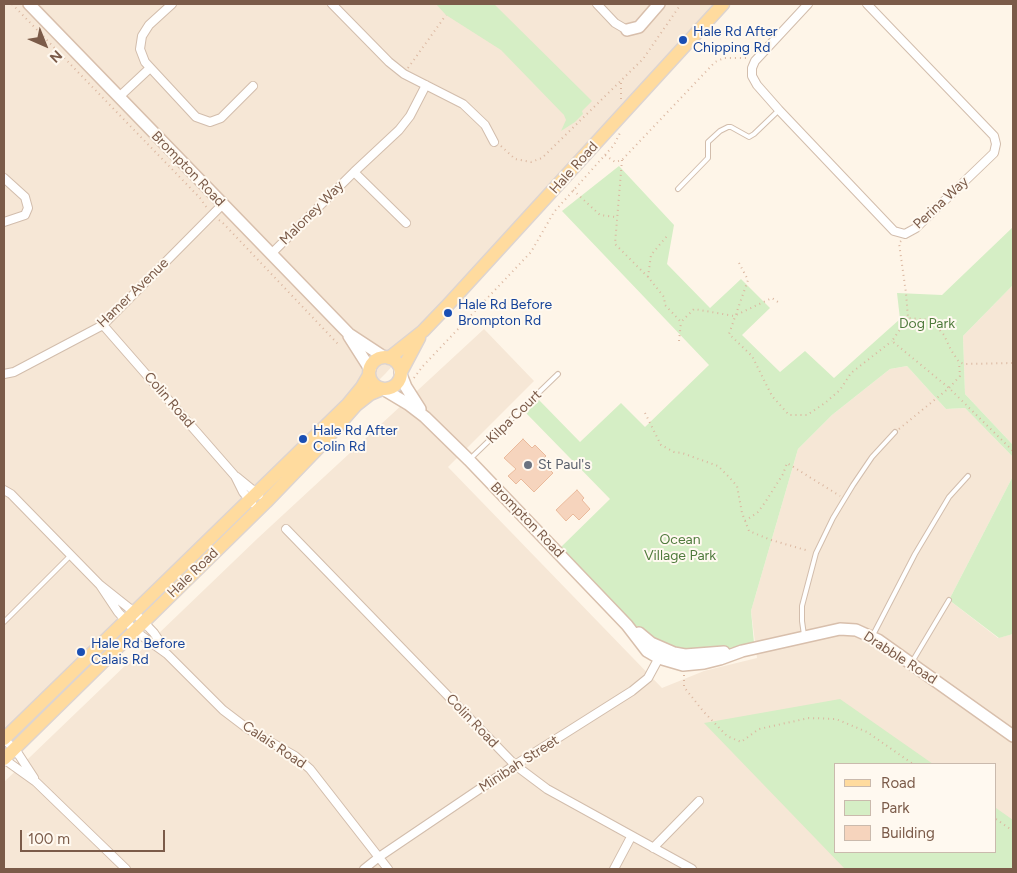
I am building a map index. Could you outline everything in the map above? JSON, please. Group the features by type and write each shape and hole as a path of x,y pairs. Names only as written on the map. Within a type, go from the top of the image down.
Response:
{"main road":[{"name":"Hale Road","path":"386,358 423,331 723,4"},
{"name":"Hale Road","path":"400,372 423,331"},
{"path":"386,358 399,366 400,372 397,382 383,389 373,384 369,372 373,363 378,359 386,358"},
{"name":"Hale Road","path":"4,760 144,622 258,501 348,404 362,387 369,372"},
{"name":"Hale Road","path":"4,739 130,616 319,447 356,405 370,394 383,389"}],"street":[{"name":"Brompton Road","path":"29,4 348,334 386,358"},
{"path":"172,4 149,25 142,36 140,49 145,62 196,117 210,122 221,118 253,86"},
{"path":"332,4 389,62 404,74 462,104 485,125 494,142"},
{"path":"597,4 615,24 627,30 639,27 659,4"},
{"name":"Perina Way","path":"808,4 755,61 751,72 757,85 779,110 894,231 905,234 916,228 994,153 996,144 994,136 867,4"},
{"path":"119,97 150,68"},
{"name":"Maloney Way","path":"271,254 399,130 410,116 426,85"},
{"name":"Maloney Way","path":"354,172 406,223"},
{"path":"4,178 24,197 28,208 24,215 4,222"},
{"name":"Hamer Avenue","path":"4,374 14,372 103,325 222,205"},
{"name":"Colin Road","path":"103,325 235,476 243,492 258,501"},
{"name":"Brompton Road","path":"348,334 369,372"},
{"name":"Brompton Road","path":"400,372 406,388 425,417"},
{"name":"Brompton Road","path":"383,389 425,417 469,460 627,625 647,650 661,654"},
{"name":"Calais Road","path":"4,490 130,616 144,622 154,633 167,654"},
{"name":"Colin Road","path":"286,529 515,766 547,789 692,869"},
{"name":"Calais Road","path":"100,585 130,616 134,631 167,654 223,710 248,729 295,756 310,769 388,869"},
{"name":"Drabble Road","path":"661,654 683,665 720,659 742,651 840,629 856,630 872,638 911,664 1013,736"},
{"name":"Drabble Road","path":"661,654 685,656 742,651"},
{"name":"Minibah Street","path":"364,869 515,766 632,690 648,678 661,654"},
{"path":"4,739 14,749 36,782"},
{"path":"4,760 36,782 126,869"},
{"path":"653,848 699,801"},
{"path":"614,869 631,837"},
{"path":"112,869 118,862"}],"lane":[{"path":"678,189 708,158 708,142 720,131 728,127 747,137 752,136 779,110"},
{"name":"Kilpa Court","path":"469,460 558,374"},
{"path":"804,637 802,606 816,553 844,499 872,457 895,432"},
{"path":"872,638 915,554 949,497 968,476"},
{"path":"4,622 71,555"},
{"path":"911,664 949,600"}],"path":[{"path":"12,4 338,344"},
{"path":"494,142 504,148 515,159 531,162 542,158 643,59 681,4"},
{"path":"404,74 446,15"},
{"path":"605,156 615,162 622,160 715,62 724,58 749,58"},
{"path":"620,106 621,80"},
{"path":"410,383 423,366 531,252 554,212 614,145 622,133 620,125"},
{"path":"622,160 615,244 648,277 664,297 665,305 681,322"},
{"path":"573,190 600,215 616,217"},
{"path":"739,264 748,280 729,334 752,356 772,396 789,415 807,415 840,390 851,373 892,341 908,318 899,243 905,234"},
{"path":"648,277 651,255 667,236"},
{"path":"680,341 681,322 694,309 734,316 772,298 778,302"},
{"path":"895,432 949,388 960,376 959,362 944,335 931,320 908,318"},
{"path":"892,341 949,388 1013,451"},
{"path":"959,362 964,364 1013,363"},
{"path":"645,413 661,445 674,452 718,466 737,486 742,514 749,531 771,540 816,553"},
{"path":"745,521 758,512 766,501 783,474 787,463 844,499"},
{"path":"683,665 684,687 703,711 727,736 741,742 759,729 810,718 836,719 867,732 912,763"},
{"path":"997,820 1013,831"}],"shaded area":[{"path":"4,4 723,4 385,374 136,622 4,748"},
{"path":"1013,285 1013,445 965,394 963,336"},
{"path":"484,329 534,381 448,467 662,688 704,671 757,658 751,611 798,449 832,415 890,369 907,366 946,409 965,408 1013,457 1013,476 949,600 998,638 1013,634 1013,869 4,869 4,782 258,538"}],"green space":[{"path":"436,4 494,4 592,101 575,122 561,131 566,120 564,115 501,50 446,15"},
{"name":"Ocean Village Park","path":"619,166 674,225 667,264 710,308 741,279 770,308 742,335 780,372 805,351 834,378 900,319 897,293 942,295 1013,227 1013,285 963,336 965,394 1013,445 1013,457 965,408 946,409 907,366 890,369 832,415 798,449 751,611 754,643 720,650 674,651 643,633 560,548 610,499 526,413 539,400 580,442 621,403 645,427 709,365 562,211"},
{"path":"1013,476 1013,634 999,638 949,600"},
{"path":"840,699 932,763 834,763 834,853 997,853 997,809 1013,820 1013,869 845,869 704,723"}],"building":[{"name":"St Paul's","path":"523,439 532,448 535,445 546,456 541,461 553,473 534,492 521,479 516,484 508,476 516,469 504,458"},
{"path":"577,490 584,498 582,500 590,509 579,520 573,514 566,521 556,510"}],"place":[{"name":"Hale Rd After Chipping Rd","path":"683,40"},
{"name":"Hale Rd Before Brompton Rd","path":"448,313"},
{"name":"Hale Rd After Colin Rd","path":"303,439"},
{"name":"St Paul's","path":"528,465"},
{"name":"Hale Rd Before Calais Rd","path":"81,652"}],"park label":[{"name":"Dog Park","path":"927,324"}]}
